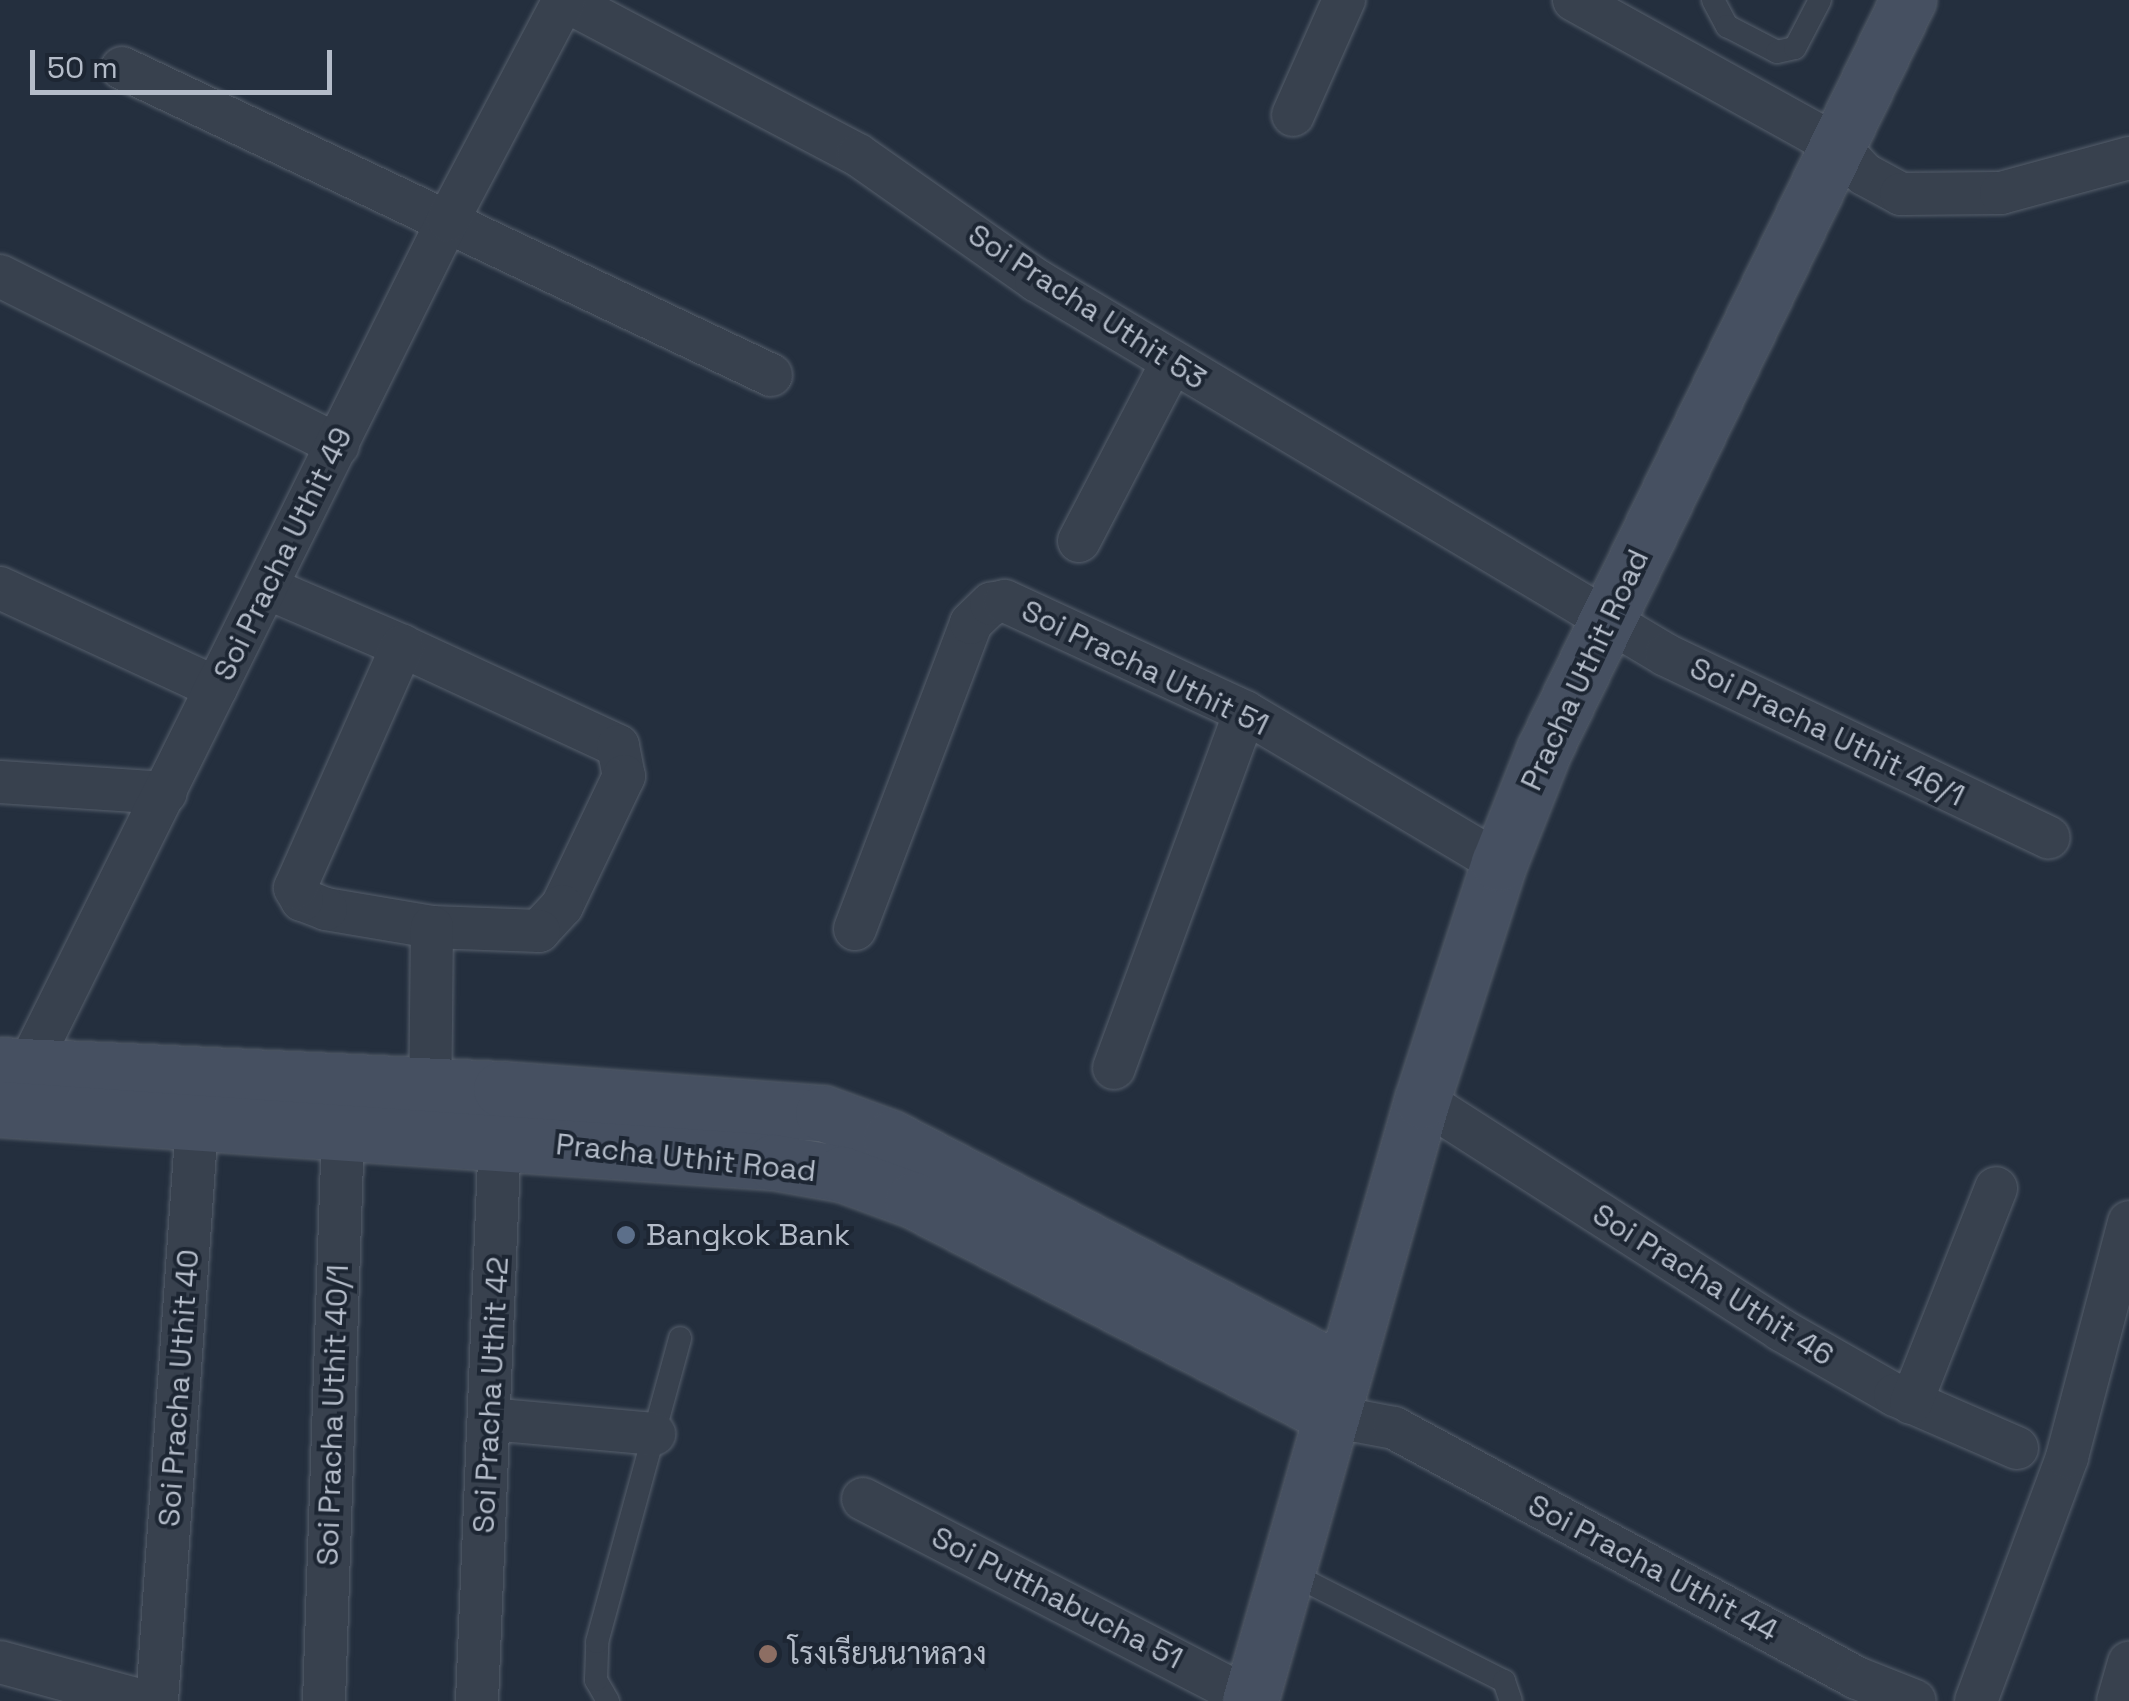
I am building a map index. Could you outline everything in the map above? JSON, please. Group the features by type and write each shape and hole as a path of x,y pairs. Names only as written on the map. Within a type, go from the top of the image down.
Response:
{"main road":[{"name":"Pracha Uthit Road","path":"9,1088 501,1115 769,1107 857,1123 1337,1395 1422,1100 1500,864 1544,750 1908,0"},
{"name":"Pracha Uthit Road","path":"199,1097 343,1130 430,1111"},
{"path":"1250,1700 1290,1573 1337,1395"}],"street":[{"name":"Soi Pracha Uthit 49","path":"9,1088 166,793 448,220 564,0"},
{"name":"Soi Pracha Uthit 53","path":"564,0 858,156 1036,280 1171,364 1610,616"},
{"path":"1293,115 1344,0"},
{"path":"1574,0 1838,147 1864,174 1900,194 1933,197 2002,193 2129,158"},
{"path":"122,68 771,375"},
{"path":"0,276 338,445"},
{"path":"1079,542 1171,364"},
{"path":"0,588 216,688"},
{"path":"268,588 402,646 606,738 618,746 626,768 562,906 539,931 432,927 326,909 302,900 295,888 402,646"},
{"name":"Soi Pracha Uthit 51","path":"855,929 971,623 991,604 1006,601 1245,712 1500,864"},
{"name":"Soi Pracha Uthit 46/1","path":"1610,616 1708,677 2049,838"},
{"path":"1114,1068 1245,712"},
{"path":"0,782 166,793"},
{"path":"430,1111 432,927"},
{"name":"Soi Pracha Uthit 40","path":"158,1701 199,1097"},
{"name":"Soi Pracha Uthit 46","path":"1422,1100 1746,1309 1912,1402 2017,1448"},
{"name":"Soi Pracha Uthit 42","path":"476,1701 501,1115"},
{"name":"Soi Pracha Uthit 40/1","path":"324,1701 343,1130"},
{"path":"1912,1402 1996,1188"},
{"path":"1976,1701 2067,1457 2128,1227"},
{"name":"Soi Pracha Uthit 44","path":"1337,1395 1858,1678 1915,1701"},
{"path":"490,1419 654,1434"},
{"name":"Soi Putthabucha 51","path":"863,1499 1250,1700"},
{"path":"0,1662 143,1701"},
{"path":"2118,1701 2129,1663"}],"lane":[{"path":"1713,0 1727,26 1777,52 1795,48 1820,0"},
{"path":"608,1701 596,1680 597,1642 680,1338"},
{"path":"1290,1573 1504,1681 1511,1701"}],"place":[{"name":"Bangkok Bank","path":"626,1235"},
{"name":"โรงเรียนนาหลวง","path":"768,1654"}]}
